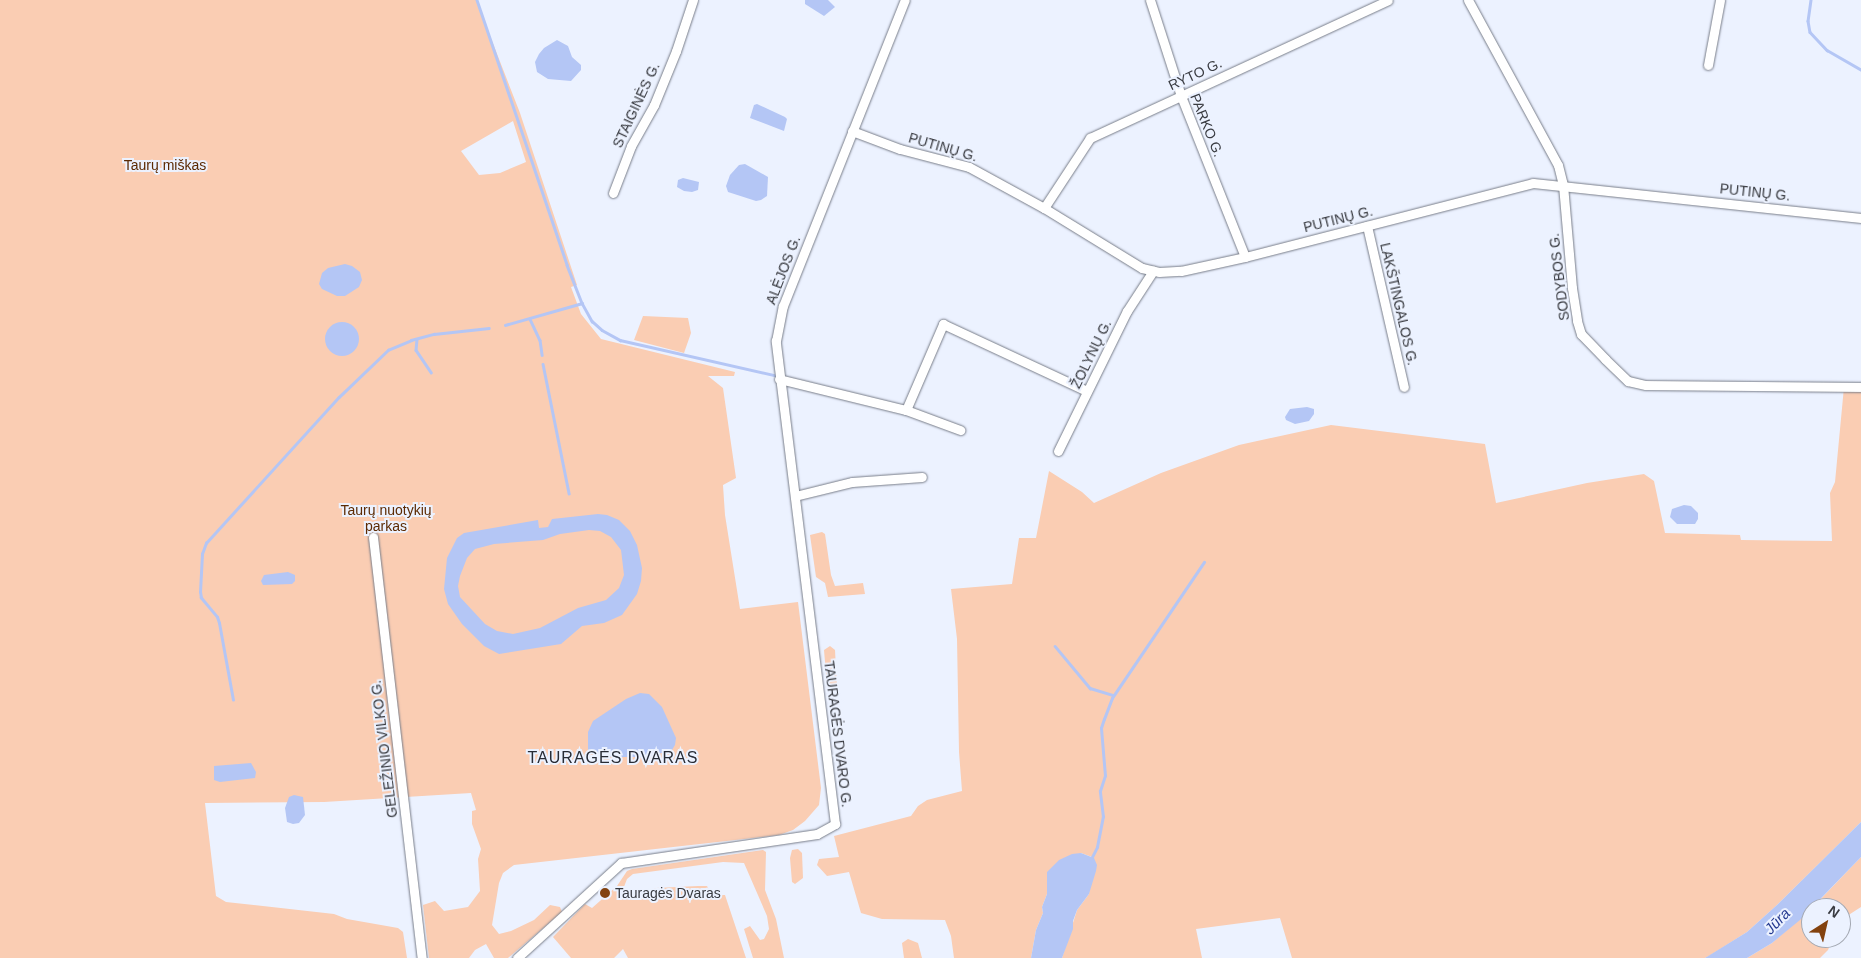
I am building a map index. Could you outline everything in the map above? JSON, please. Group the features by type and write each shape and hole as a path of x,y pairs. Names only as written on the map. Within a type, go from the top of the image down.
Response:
{"street":[{"name":"STAIGINĖS G.","path":"612,193 631,146 656,102 693,0"},
{"name":"ALĖJOS G.","path":"779,379 776,341 779,319 905,0"},
{"name":"PARKO G.","path":"1150,0 1181,96 1244,257"},
{"name":"RYTO G.","path":"1044,208 1090,138 1388,0"},
{"name":"SODYBOS G.","path":"1468,0 1558,165 1563,185 1572,288 1577,321 1582,334 1590,344 1628,381 1646,385 1861,387"},
{"path":"1708,65 1720,0"},
{"name":"PUTINŲ G.","path":"852,131 900,150 969,167 1044,208 1142,268 1153,271 1181,271 1244,257 1520,186 1542,183 1861,218"},
{"name":"LAKŠTINGALOS G.","path":"1367,226 1404,387"},
{"name":"ŽOLYNŲ G.","path":"1058,451 1127,311 1153,271"},
{"path":"906,410 943,324 1087,391"},
{"path":"779,379 906,410 960,430"},
{"name":"TAURAGĖS DVARO G.","path":"517,958 621,863 817,834 835,824 779,379"},
{"path":"795,496 852,482 922,477"},
{"name":"GELEŽINIO VILKO G.","path":"372,537 422,958"}],"green space":[{"name":"Taurų nuotykių parkas","path":"0,0 476,0 520,113 577,285 571,287 581,314 601,339 735,372 734,376 708,376 723,388 736,478 723,485 725,515 740,609 798,602 821,788 819,805 805,821 793,830 779,835 514,865 503,873 499,883 492,925 499,934 511,931 534,920 550,905 560,907 562,912 508,958 494,958 486,944 475,950 469,958 429,958 423,905 435,901 444,911 468,907 480,891 478,859 481,849 472,824 472,811 476,810 471,793 324,802 205,803 216,896 226,902 334,914 347,919 398,928 403,932 407,958 0,958","holes":["513,121 526,162 500,173 479,175 461,151"]},
{"path":"643,316 688,318 691,333 684,353 634,340"},
{"path":"1844,387 1861,388 1861,822 1747,932 1705,958 1292,958 1280,918 1196,929 1202,958 1062,958 1077,910 1089,894 1092,857 1081,853 1047,881 1047,894 1042,907 1043,913 1036,930 1031,958 954,958 951,936 945,920 882,919 861,913 849,872 827,876 817,865 819,859 839,857 834,836 911,816 918,806 927,800 962,791 959,752 957,639 951,589 1012,584 1019,538 1036,538 1049,471 1082,492 1094,503 1161,473 1239,445 1331,425 1485,444 1496,503 1587,483 1644,474 1654,481 1665,533 1740,535 1741,540 1832,541 1830,493 1835,482"},
{"path":"822,532 825,534 831,575 835,586 863,583 865,594 828,597 825,583 816,577 810,535"},
{"path":"830,646 835,650 837,687 834,691 829,691 827,686 824,650"},
{"path":"798,849 802,853 803,878 795,884 792,882 790,858 792,850"},
{"path":"763,850 766,852 765,890 776,919 784,958 753,958 744,929 750,926 760,940 764,939 769,929 767,916 744,863 723,862 633,874 627,879 622,892 628,899 656,888 707,886 710,891 708,895 725,895 746,958 628,958 623,949 614,958 571,958 553,937 585,904 592,908 617,886 627,871"},
{"path":"1861,857 1861,907 1851,913 1851,898 1822,898"},
{"path":"1801,918 1801,948 1829,948 1820,958 1747,958 1772,943"},
{"path":"908,939 918,943 922,958 904,958 902,943"}],"water":[{"path":"805,0 828,0 835,7 824,16 805,4"},
{"path":"557,40 568,46 572,57 581,65 581,70 571,81 548,79 537,72 535,62 539,54 544,48"},
{"path":"757,104 787,119 784,131 750,118 754,105"},
{"path":"745,164 768,177 767,196 761,200 756,201 728,192 726,186 730,175 739,165"},
{"path":"683,178 699,182 698,190 692,192 684,191 677,187 678,180"},
{"path":"345,264 352,266 360,272 362,280 359,287 345,296 337,296 322,289 319,284 322,273 328,268"},
{"path":"342,322 354,327 359,339 354,351 342,356 330,351 325,339 330,327"},
{"path":"1307,407 1314,409 1314,414 1309,421 1295,424 1286,420 1285,417 1290,409"},
{"path":"1684,505 1691,506 1698,513 1698,519 1695,524 1677,524 1670,517 1672,509"},
{"path":"598,514 607,515 619,520 630,531 637,545 642,568 637,594 622,615 604,623 582,626 561,644 499,654 484,646 462,624 448,604 444,589 447,558 457,538 464,533 538,520 539,528 548,527 552,519","holes":["589,530 600,531 611,537 621,550 624,575 619,588 606,600 578,608 540,628 513,634 497,631 485,624 460,597 458,586 460,576 467,558 475,549 494,544 543,540 560,534"]},
{"path":"288,572 295,575 295,581 292,584 263,585 261,581 264,575"},
{"path":"640,693 649,694 662,707 676,738 672,750 648,757 611,757 588,751 588,732 593,721 626,699"},
{"path":"251,763 256,772 255,778 220,782 214,780 214,766"},
{"path":"294,795 303,797 305,815 299,823 293,824 287,822 285,808 289,797"},
{"name":"Jūra","path":"1861,822 1861,857 1821,898 1801,898 1800,920 1772,943 1747,958 1705,958 1747,932"},
{"path":"1081,853 1094,858 1097,865 1096,871 1089,894 1077,910 1073,921 1073,929 1062,958 1031,958 1036,930 1043,913 1042,907 1047,894 1047,872 1059,860 1072,854"}],"waterway":[{"path":"477,0 567,265 582,303 592,321 602,330 620,340 774,375"},
{"path":"1811,0 1808,21 1810,32 1827,50 1861,70"},
{"path":"505,325 582,303"},
{"path":"530,319 540,340 542,355"},
{"path":"233,700 219,623 217,617 201,598 202,554 206,543 339,397 388,350 411,340 434,334 489,328"},
{"path":"417,339 416,350 431,372"},
{"path":"543,364 569,493"},
{"path":"1092,857 1097,847 1103,817 1100,791 1105,776 1101,728 1104,719 1112,698 1204,562"},
{"path":"1055,646 1090,688 1113,695"}],"place":[{"name":"Tauragės Dvaras","path":"605,893"}],"district":[{"name":"TAURAGĖS DVARAS","path":"613,758"}],"park label":[{"name":"Taurų miškas","path":"165,165"}]}
